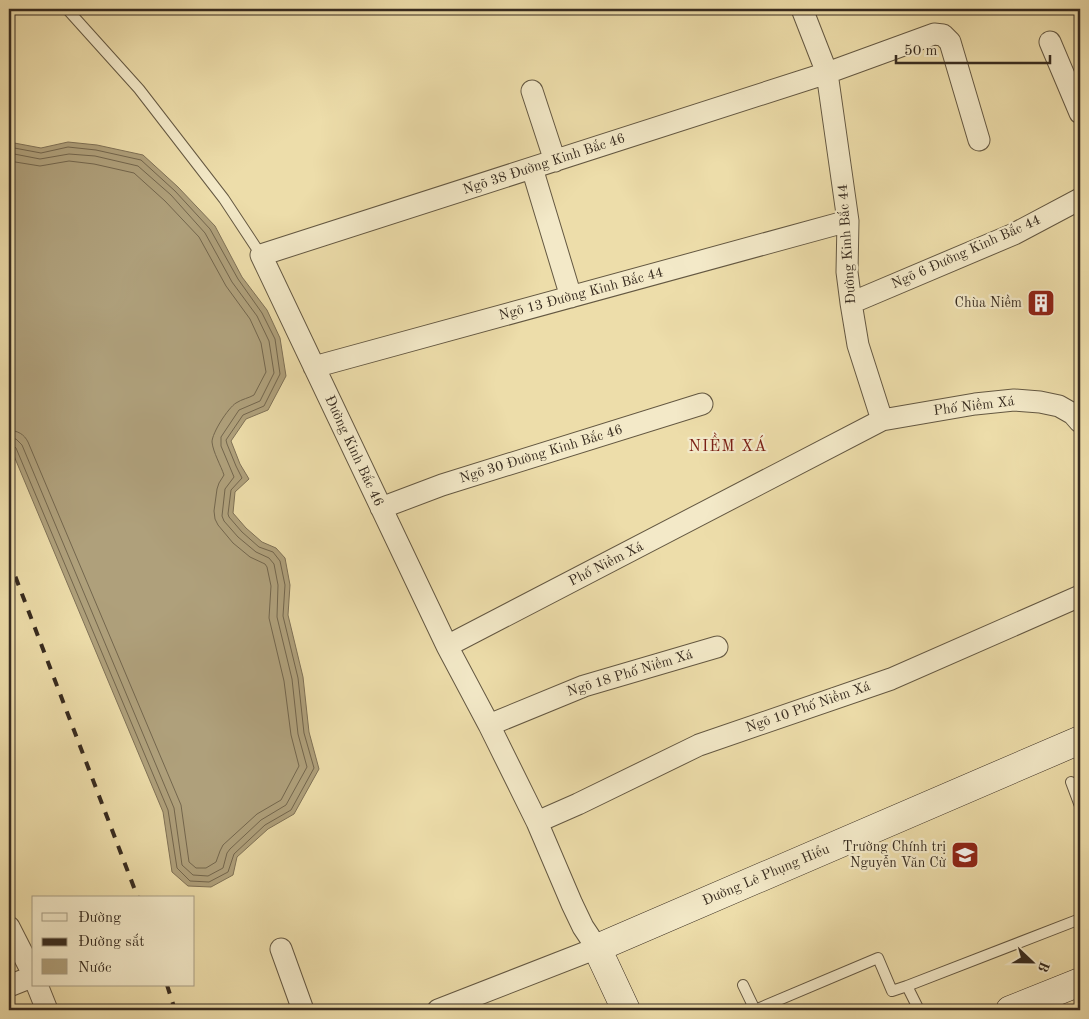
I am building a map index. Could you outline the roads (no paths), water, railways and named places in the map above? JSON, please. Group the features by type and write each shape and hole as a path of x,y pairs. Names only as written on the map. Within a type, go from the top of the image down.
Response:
{"street":[{"name":"Đường Kinh Bắc 44","path":"802,9 827,73 848,221 847,272 851,303 858,345 882,420"},
{"name":"Ngõ 38 Đường Kinh Bắc 46","path":"262,256 827,73 934,34 943,35 950,42 979,140"},
{"path":"1050,42 1080,113"},
{"path":"532,91 555,161"},
{"path":"532,168 571,297"},
{"name":"Ngõ 6 Đường Kinh Bắc 44","path":"851,303 1014,234 1080,199"},
{"name":"Ngõ 13 Đường Kinh Bắc 44","path":"314,367 848,221"},
{"name":"Đường Kinh Bắc 46","path":"262,256 447,646"},
{"name":"Phố Niềm Xá","path":"447,646 882,420 975,404 1014,400 1059,406 1074,414 1080,422"},
{"name":"Ngõ 30 Đường Kinh Bắc 46","path":"381,508 442,484 702,404"},
{"name":"Ngõ 10 Phố Niềm Xá","path":"537,822 699,745 891,679 1080,596"},
{"path":"447,646 537,822 580,919 598,948 626,1010"},
{"name":"Ngõ 18 Phố Niềm Xá","path":"489,725 584,686 717,647"},
{"name":"Đường Lê Phụng Hiểu","path":"598,948 1080,740"},
{"path":"9,927 32,969"},
{"path":"438,1010 598,948"},
{"path":"281,950 303,1010"},
{"path":"1015,1009 1080,982"},
{"path":"9,986 32,985"},
{"path":"41,986 47,1010"}],"lane":[{"path":"67,9 145,97 224,199 262,256"},
{"path":"1070,782 1080,806"},
{"path":"743,985 755,1010 878,958 892,991 1080,919"},
{"path":"907,986 919,1010"}],"water":[{"path":"9,142 41,148 68,142 97,145 143,155 178,187 215,226 242,277 267,310 280,338 286,376 268,410 246,419 231,441 240,464 249,479 235,492 233,513 262,542 276,548 285,558 290,585 288,615 303,677 309,732 319,769 294,814 268,829 237,857 233,875 211,887 188,886 172,872 163,812 9,444"}],"railway":[{"path":"9,560 137,896"},
{"path":"167,986 175,1010"}],"place":[{"name":"Chùa Niềm","path":"1041,303"},
{"name":"Trường Chính trị Nguyễn Văn Cừ","path":"965,855"}],"district":[{"name":"NIỀM XÁ","path":"728,447"}]}
